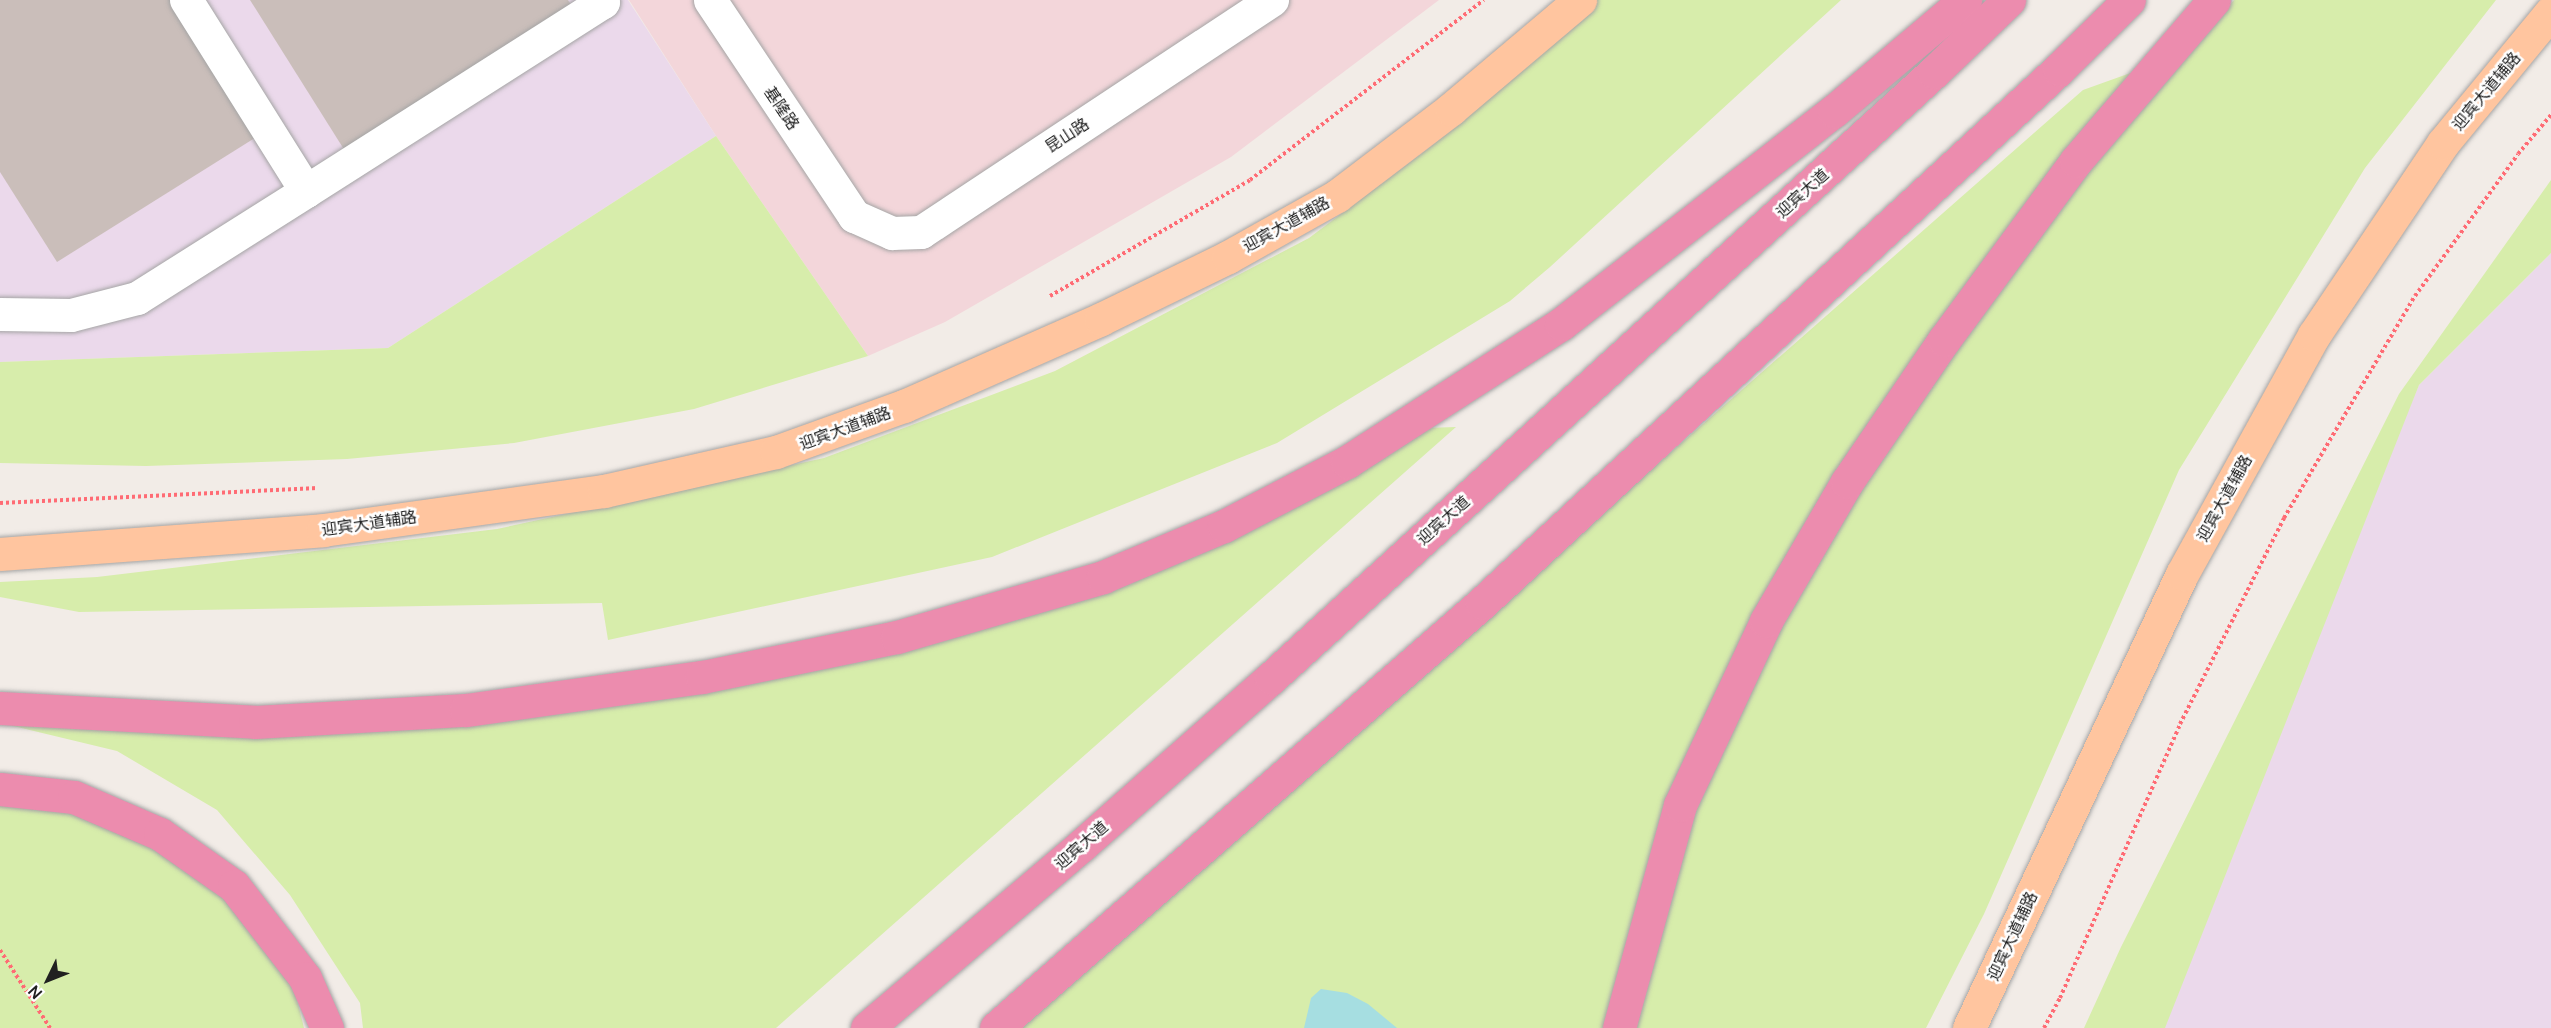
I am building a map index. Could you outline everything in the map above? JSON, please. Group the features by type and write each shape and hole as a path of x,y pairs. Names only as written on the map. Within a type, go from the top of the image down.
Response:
{"highway":[{"path":"0,708 255,722 466,710 702,677 897,637 1103,577 1224,526 1347,462 1561,324 1825,118 1965,0"},
{"name":"迎宾大道","path":"867,1028 1082,845 1271,678 1934,72 2009,0"},
{"path":"996,1028 1482,603 2059,69 2129,0"},
{"path":"1619,1028 1680,805 1772,611 1847,482 1944,340 2076,161 2214,0"},
{"path":"0,789 74,797 160,834 234,886 305,978 327,1028"}],"main road":[{"name":"迎宾大道辅路","path":"0,554 323,530 604,491 776,452 904,406 1101,319 1228,256 1337,196 1451,109 1580,0"},
{"name":"迎宾大道辅路","path":"1969,1028 2182,574 2314,335 2443,143 2551,12"}],"street":[{"path":"186,0 306,190"},
{"path":"0,314 71,315 137,298 603,2 602,0"},
{"name":"基隆路","path":"710,0 854,216"},
{"name":"昆山路","path":"854,216 891,233 921,232 1272,0"}],"path":[{"path":"1048,297 1250,180 1484,0"},
{"path":"2044,1028 2060,998 2180,724 2284,518 2415,296 2518,154 2551,116"},
{"path":"0,503 323,488"},
{"path":"0,950 50,1028"}],"shaded area":[{"path":"0,0 628,0 716,136 388,348 0,362"},
{"path":"629,0 1439,0 1231,157 945,322 868,356 716,136"},
{"path":"2551,253 2551,1028 2151,1028 2419,385"}],"green space":[{"path":"1593,0 1841,0 1510,301 1277,443 992,557 608,640 602,603 79,612 0,597 0,582 97,577 497,529 824,458 1055,371 1309,238 1434,144"},
{"path":"2234,0 2496,0 2365,168 2179,470 1984,914 1926,1028 1016,1028 2083,90 2189,52"},
{"path":"716,136 868,356 694,409 514,443 347,459 146,466 0,463 0,362 388,348"},
{"path":"2551,180 2551,253 2419,385 2165,1028 2084,1028 2121,947 2399,394"},
{"path":"1456,427 776,1028 363,1028 360,1003 290,895 217,810 117,751 9,725 385,730 1062,604 1426,428"},
{"path":"0,802 67,809 125,830 224,895 294,988 304,1028 0,1028"}],"water":[{"path":"1321,989 1347,993 1368,1004 1397,1028 1304,1028 1311,998"}],"building":[{"path":"0,0 177,0 261,134 57,262 0,172"},
{"path":"250,0 568,0 573,8 345,151"}]}
